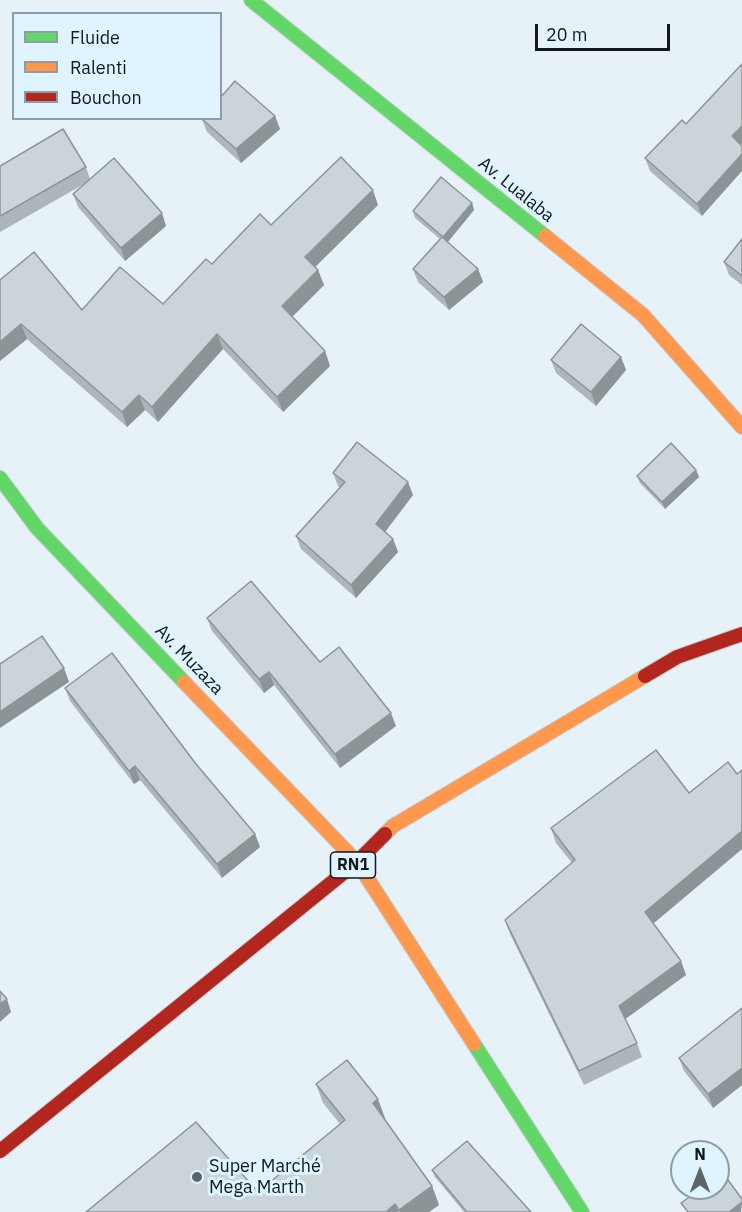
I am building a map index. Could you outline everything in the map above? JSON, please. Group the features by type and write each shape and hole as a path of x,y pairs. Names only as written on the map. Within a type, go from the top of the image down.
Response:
{"main road":[{"name":"Av. Lualaba","path":"251,0 643,315 742,427"},
{"name":"Av. Muzaza","path":"0,478 37,528 357,862 582,1212"},
{"name":"RN1","path":"0,1151 357,862 393,826 677,657 742,634"}],"building":[{"path":"742,64 742,126 732,136 742,146 742,154 697,204 645,158 682,120 686,124"},
{"path":"235,81 275,116 236,149 203,120 222,120 222,96"},
{"path":"63,129 86,167 0,216 0,166"},
{"path":"341,157 373,190 305,257 318,270 282,306 325,351 277,397 217,334 152,407 139,395 122,412 21,324 0,342 0,280 34,252 82,310 120,267 163,304 206,259 212,264 260,214 271,225"},
{"path":"114,158 162,213 121,248 73,194"},
{"path":"441,177 472,203 443,237 413,211"},
{"path":"442,237 478,269 444,297 413,269"},
{"path":"742,239 742,276 724,262"},
{"path":"581,324 621,357 591,392 551,360"},
{"path":"357,442 408,482 376,524 393,539 351,585 296,536 345,482 333,473"},
{"path":"671,443 696,470 662,502 637,476"},
{"path":"251,581 320,662 339,647 391,713 335,754 269,672 259,679 207,618"},
{"path":"42,636 64,668 0,712 0,664"},
{"path":"112,653 196,764 255,834 217,864 135,766 129,771 65,688"},
{"path":"656,750 689,793 728,762 737,774 742,770 742,831 645,912 681,961 619,1006 637,1043 579,1071 505,920 575,860 551,828"},
{"path":"0,991 7,999 0,1004"},
{"path":"742,1008 742,1068 708,1094 679,1058"},
{"path":"347,1060 378,1099 373,1103 432,1186 399,1210 395,1204 386,1212 86,1212 196,1122 258,1192 345,1120 316,1084"},
{"path":"467,1141 531,1212 467,1212 432,1170"},
{"path":"730,1183 742,1199 742,1202 729,1212 688,1212 681,1203 685,1200 730,1200"}],"traffic: fast":[{"path":"251,0 545,236"},
{"path":"0,478 37,528 184,682"},
{"path":"474,1044 582,1212"}],"traffic: slow":[{"path":"545,236 643,315 742,427"},
{"path":"385,834 393,826 645,676"},
{"path":"184,682 357,862 474,1044"}],"traffic: jam":[{"path":"645,676 677,657 742,634"},
{"path":"0,1151 357,862 385,834"}],"place":[{"name":"Super Marché Mega Marth","path":"197,1177"}]}
